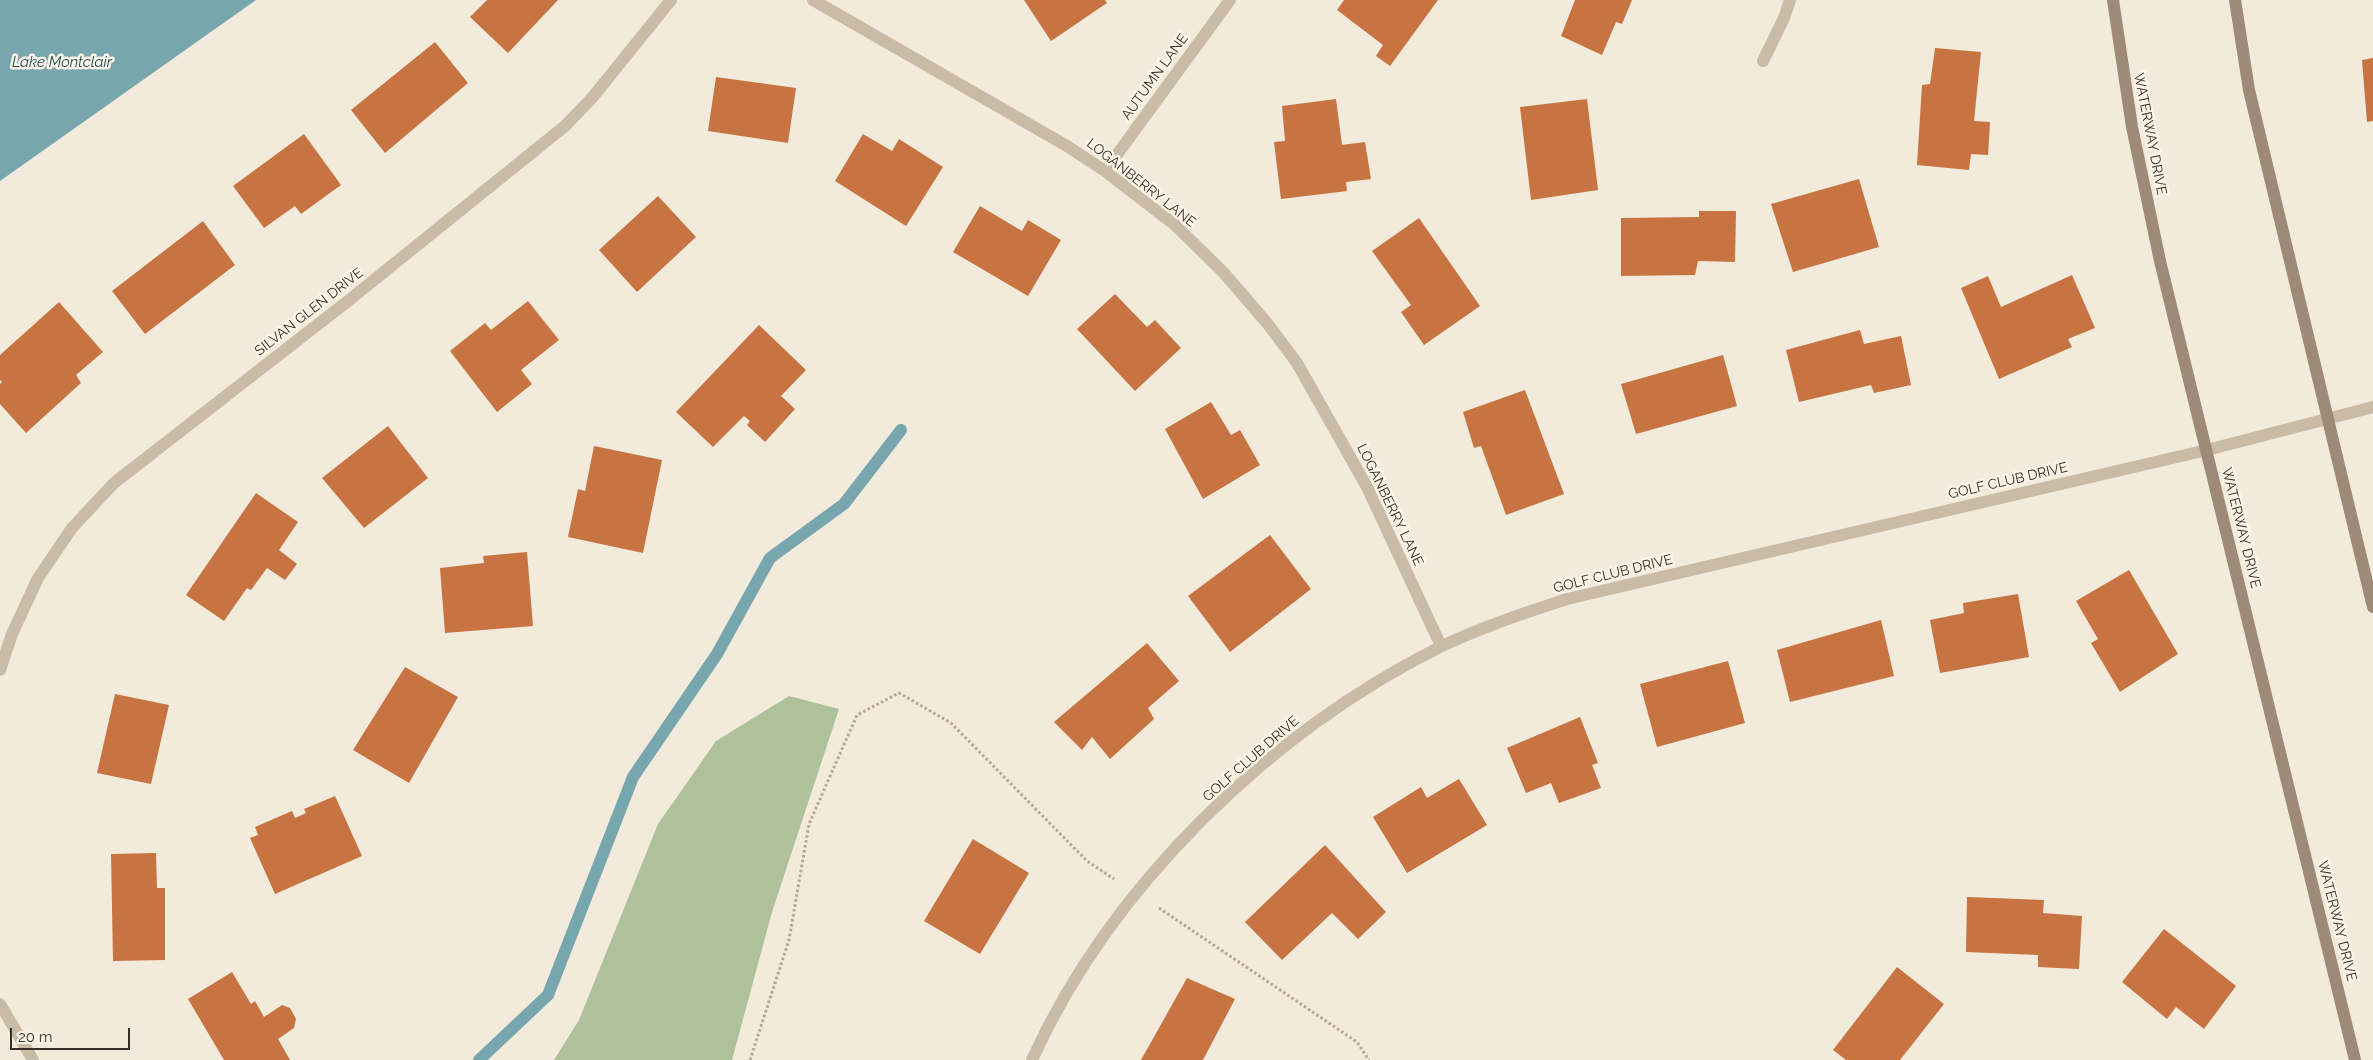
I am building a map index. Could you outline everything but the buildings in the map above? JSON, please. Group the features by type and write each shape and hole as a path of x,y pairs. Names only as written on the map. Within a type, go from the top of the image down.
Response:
{"main road":[{"name":"WATERWAY DRIVE","path":"2112,0 2136,146 2160,261 2355,1060"},
{"path":"2235,0 2249,90 2373,607"}],"street":[{"name":"SILVAN GLEN DRIVE","path":"0,670 12,634 38,578 72,528 114,483 356,295 565,126 592,98 671,0"},
{"name":"LOGANBERRY LANE","path":"813,0 1067,146 1106,171 1175,225 1223,272 1297,363 1367,487 1441,646"},
{"name":"AUTUMN LANE","path":"1106,171 1230,0"},
{"path":"1763,61 1784,18 1790,0"},
{"name":"GOLF CLUB DRIVE","path":"1032,1060 1050,1021 1102,936 1154,870 1238,786 1290,741 1376,681 1441,646 1485,627 1567,599 2206,450 2373,406"},
{"path":"0,1004 33,1060"}],"path":[{"path":"750,1060 789,940 809,824 857,715 898,693 951,723 1087,862 1357,1042 1369,1060"}],"green space":[{"path":"789,696 839,709 772,912 732,1060 554,1060 579,1020 658,824 716,741"}],"water":[{"name":"Lake Montclair","path":"0,0 256,0 0,181"}],"waterway":[{"path":"479,1060 548,995 633,777 717,654 770,558 844,504 901,430"}]}
